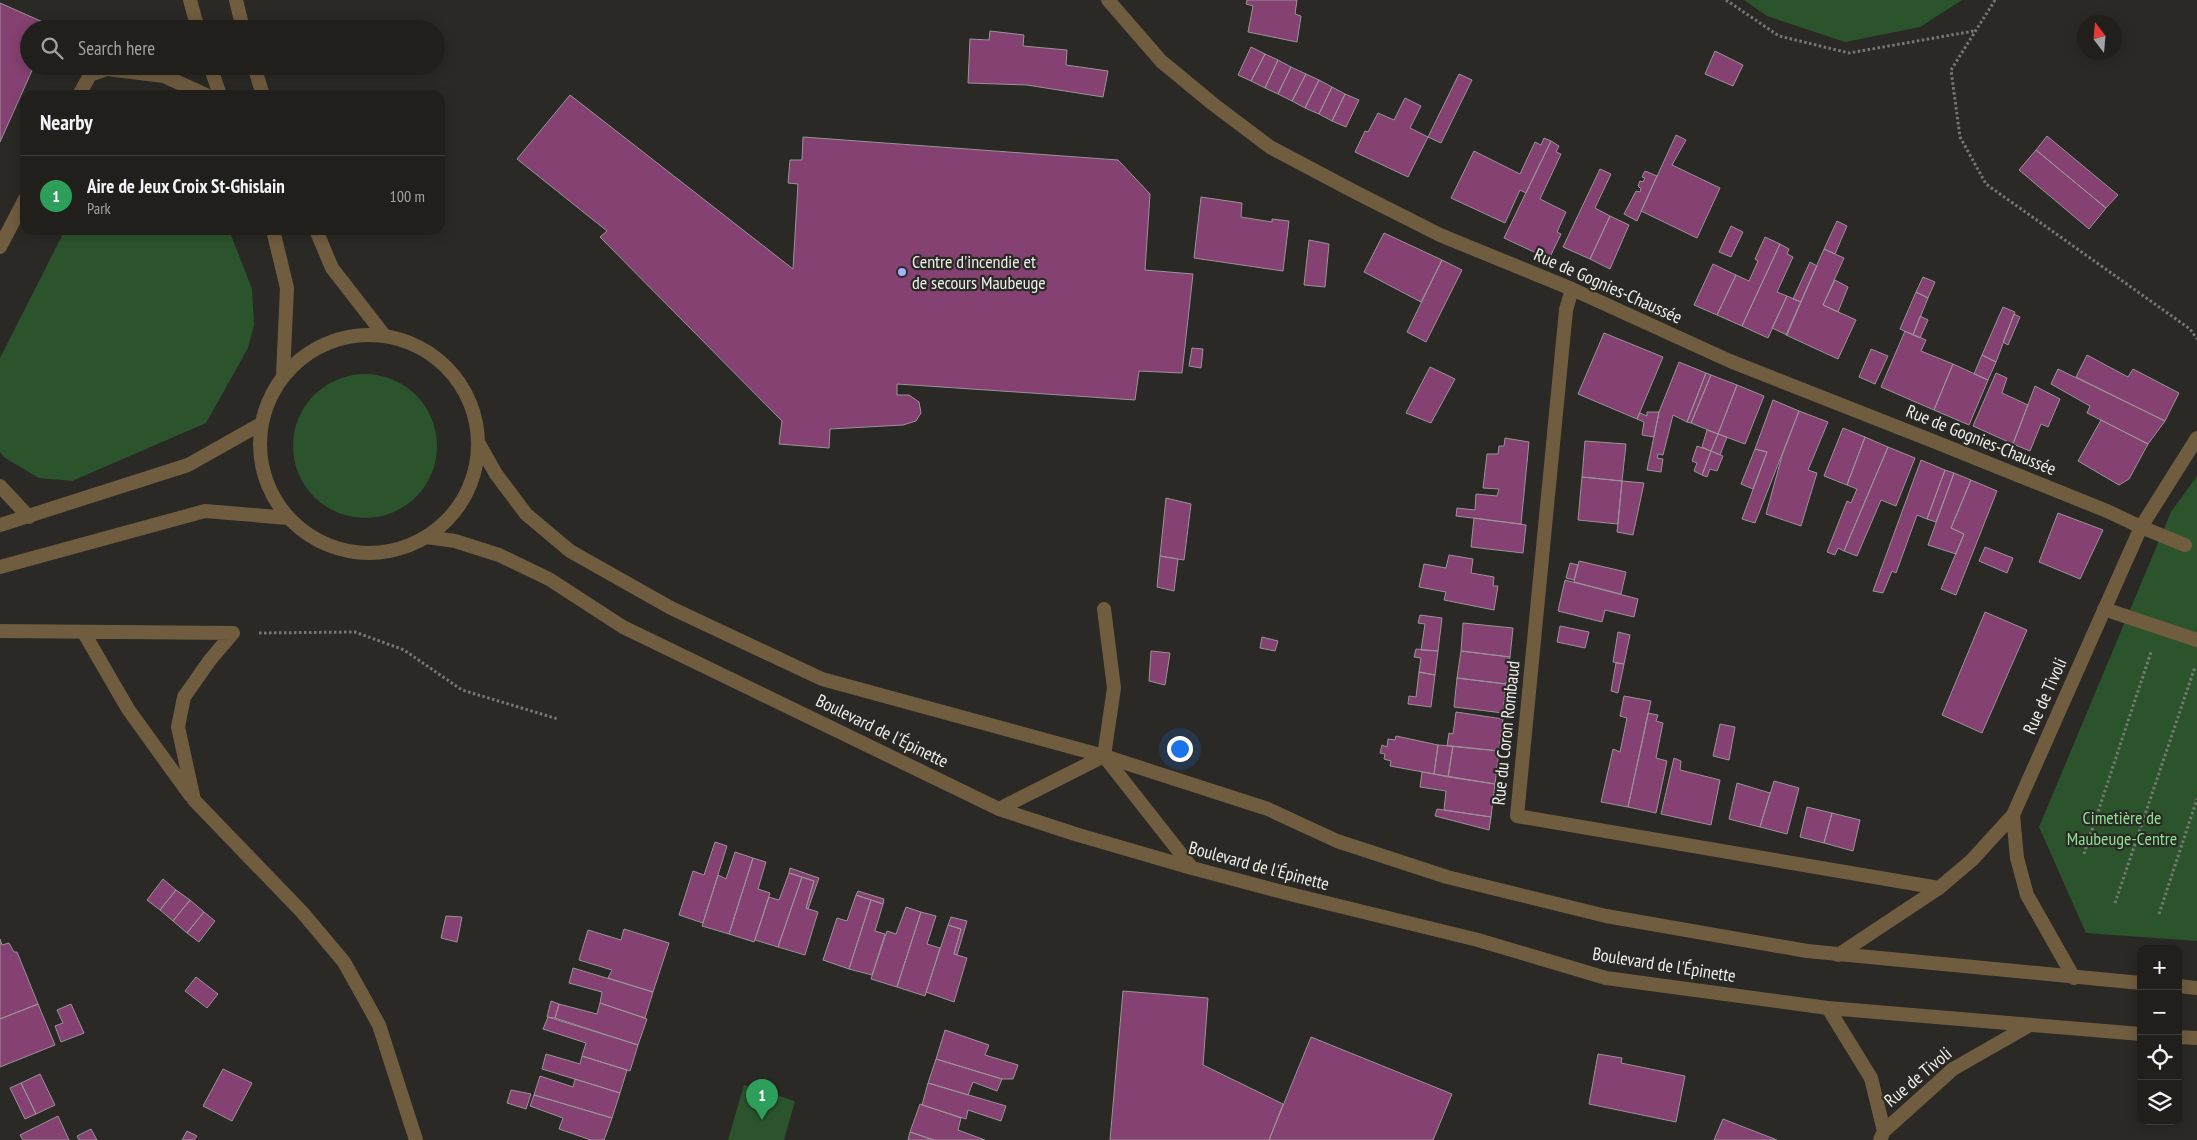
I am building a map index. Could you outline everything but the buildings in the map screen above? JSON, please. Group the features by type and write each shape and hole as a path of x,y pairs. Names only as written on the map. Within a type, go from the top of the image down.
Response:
{"street":[{"path":"190,0 196,20"},
{"path":"236,0 241,20"},
{"name":"Rue de Gognies-Chaussée","path":"1108,0 1161,61 1270,147 1440,235 1572,288 1730,361 2185,544"},
{"path":"82,90 90,75"},
{"path":"156,75 164,76 195,90"},
{"path":"213,75 218,90"},
{"path":"257,75 261,90"},
{"path":"0,247 20,209"},
{"path":"274,235 287,288 283,375"},
{"path":"318,235 332,268 384,335"},
{"name":"Rue du Coron Rombaud","path":"1572,288 1566,310 1517,816 1939,888"},
{"path":"384,335 414,344 440,360 446,366 461,384 474,413 479,444 472,480 454,512 426,537 391,551 354,552 318,541 288,518 270,490 260,458 261,424 269,398 283,375 312,350 346,337 384,335"},
{"path":"0,525 188,465 261,424"},
{"name":"Rue de Tivoli","path":"2074,978 2027,894 2017,858 2013,815 2140,527 2197,438"},
{"name":"Boulevard de l'Épinette","path":"479,444 496,474 526,514 570,551 671,608 822,679 1104,756 1268,809 1336,841 1447,877 1606,916 1838,955 2137,983"},
{"path":"0,486 30,517"},
{"path":"0,567 205,510 288,518"},
{"name":"Boulevard de l'Épinette","path":"426,537 455,541 499,555 549,579 623,626 999,808 1075,834 1192,868 1478,940 1606,978 1828,1008 2137,1034"},
{"path":"1104,609 1114,688 1104,756 1192,868"},
{"path":"2104,610 2197,640"},
{"path":"0,632 233,634"},
{"path":"84,632 128,708 194,800 302,912 344,962 379,1025 416,1140"},
{"path":"194,800 178,727 184,697 210,660 233,634"},
{"path":"999,808 1104,756"},
{"path":"1838,955 1939,888 1972,860 2013,815"},
{"path":"2182,986 2197,988"},
{"name":"Rue de Tivoli","path":"1828,1008 1871,1078 1882,1136"},
{"name":"Rue de Tivoli","path":"1882,1136 1953,1069 2030,1025"},
{"path":"2182,1037 2197,1038"},
{"path":"408,1140 411,1124"}],"path":[{"path":"1726,0 1779,36 1849,54 1974,31"},
{"path":"1995,0 1951,70 1960,137 1986,184 2190,329 2197,339"},
{"path":"2084,854 2159,628"},
{"path":"233,634 355,632 404,650 462,690 558,719"},
{"path":"2115,903 2197,662"},
{"path":"2159,914 2197,799"}],"green space":[{"path":"1744,0 1962,0 1920,27 1845,42 1767,16"},
{"path":"62,235 231,235 252,289 254,325 248,348 206,423 72,481 39,478 5,458 0,452 0,358"},
{"path":"365,374 392,380 405,386 416,395 425,406 431,419 437,446 431,473 425,486 416,497 405,506 392,512 365,518 338,512 325,506 314,497 305,486 299,473 293,446 299,419 305,406 314,395 325,386 338,380"},
{"name":"Cimetière de Maubeuge-Centre","path":"2197,476 2197,941 2086,933 2039,827 2171,512"},
{"path":"744,1085 795,1101 784,1140 728,1140"}],"place":[{"name":"Centre d'incendie et de secours Maubeuge","path":"902,272"},
{"name":"Aire de Jeux Croix St-Ghislain","path":"762,1120"}]}
